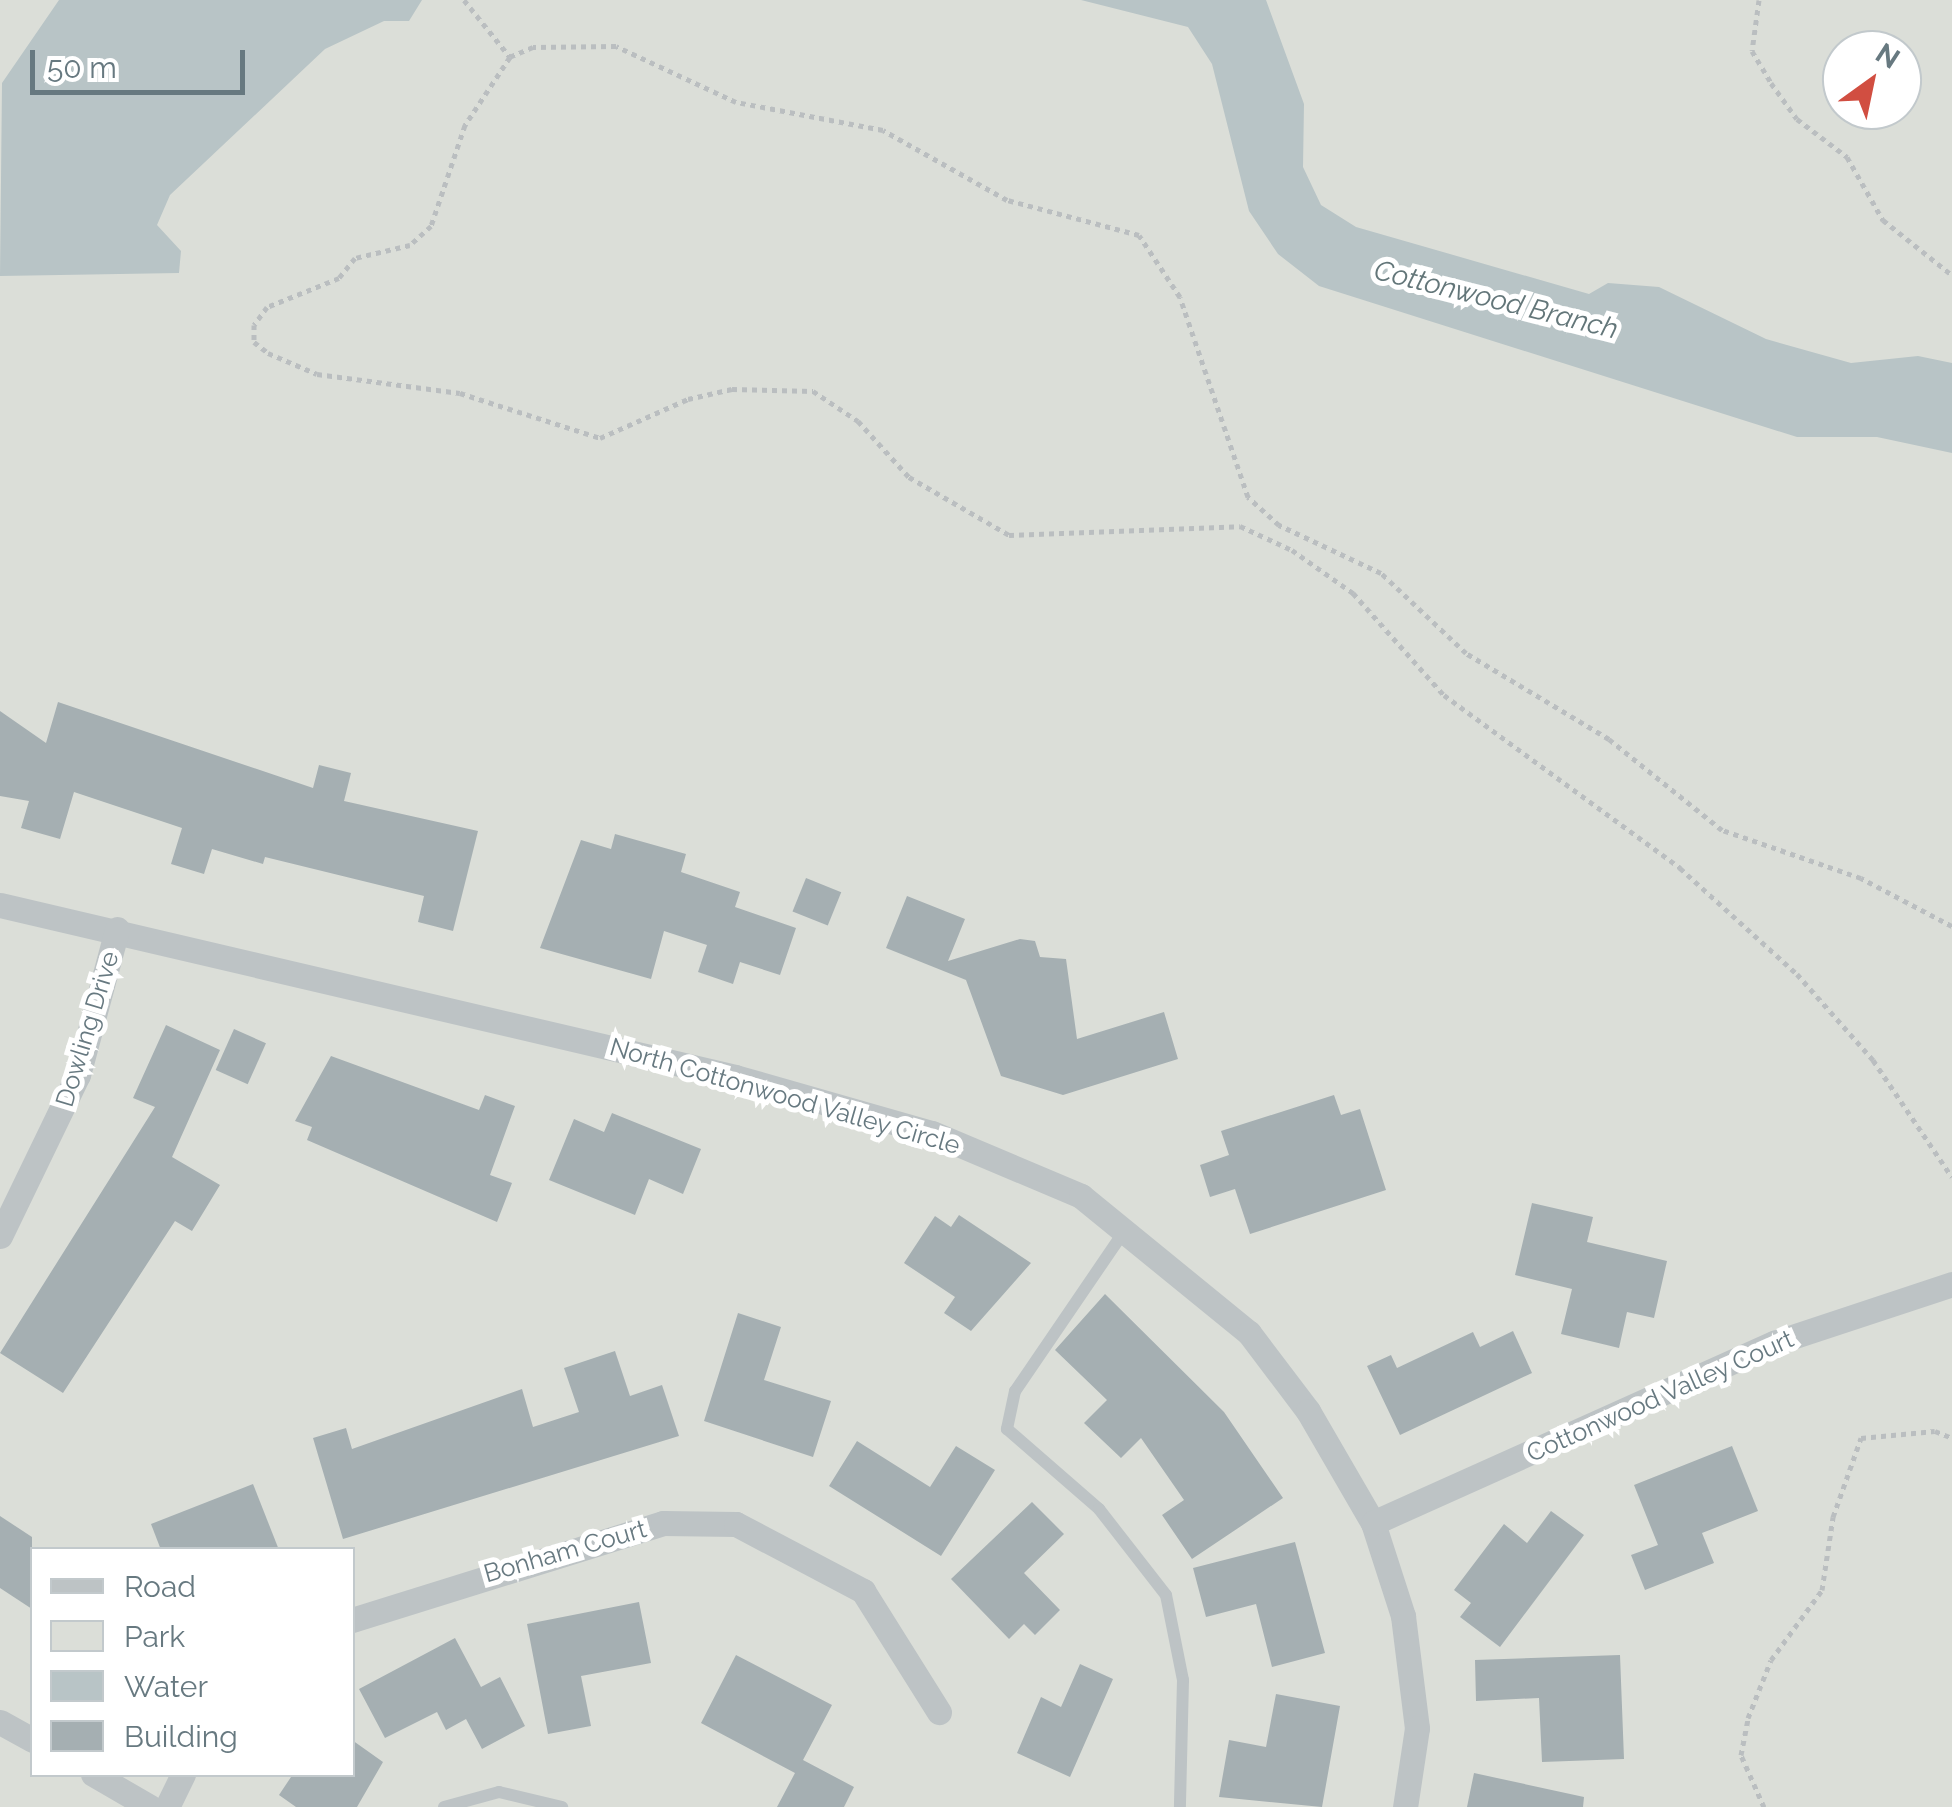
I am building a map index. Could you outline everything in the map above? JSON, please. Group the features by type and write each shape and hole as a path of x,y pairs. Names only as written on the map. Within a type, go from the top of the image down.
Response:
{"street":[{"name":"North Cottonwood Valley Circle","path":"0,905 118,929 932,1133 1026,1169 1126,1228 1249,1333 1308,1411 1374,1523 1403,1616 1417,1728 1405,1807"},
{"name":"Dowling Drive","path":"0,1236 78,1074 118,929"},
{"name":"Cottonwood Valley Court","path":"1374,1523 1774,1344 1952,1284"},
{"name":"Bonham Court","path":"355,1619 662,1524 736,1524 863,1591 939,1712"},
{"path":"0,1722 30,1739"},
{"path":"97,1777 150,1807"},
{"path":"167,1807 182,1777"}],"lane":[{"path":"1126,1228 1014,1391 1007,1430 1099,1508 1166,1595 1183,1680 1180,1807"},
{"path":"444,1807 499,1792 562,1807"}],"path":[{"path":"464,0 510,57"},
{"path":"1759,0 1752,51 1771,83 1797,119 1847,157 1883,220 1952,275"},
{"path":"1952,926 1861,878 1722,830 1610,739 1418,617 1380,572 1278,525 1248,497 1180,297 1139,236 1007,200 883,130 753,108 616,46 533,47 510,57 465,125 430,226 410,246 354,258 317,292 267,308 254,342 317,374 460,393 600,438 703,395 813,391 858,420 909,476 1009,535 1240,526 1292,550 1353,593 1444,695 1680,868 1797,974 1873,1060 1952,1177"},
{"path":"1764,1807 1742,1755 1752,1702 1770,1660 1822,1590 1832,1517 1862,1438 1935,1430 1952,1438"}],"green space":[{"path":"0,0 1952,0 1952,1807 0,1807"}],"water":[{"path":"59,0 422,0 409,21 384,21 325,49 170,195 157,225 181,251 179,273 0,276 2,83"},
{"name":"Cottonwood Branch","path":"1081,0 1266,0 1304,104 1303,167 1321,205 1356,227 1589,294 1608,283 1659,287 1766,339 1851,363 1918,356 1952,363 1952,453 1877,437 1797,437 1319,286 1278,254 1249,211 1212,64 1188,27"}],"building":[{"path":"58,702 313,788 319,765 351,773 344,801 478,831 453,931 418,922 424,896 265,857 263,864 212,849 204,874 171,864 182,828 74,792 60,839 21,828 29,801 0,796 0,711 46,743"},
{"path":"615,834 686,854 681,872 740,892 735,907 796,928 780,975 740,962 733,984 698,972 707,945 664,931 651,979 540,948 581,840 611,849"},
{"path":"806,878 841,892 828,926 793,911"},
{"path":"907,896 965,919 948,961 1020,939 1035,941 1040,957 1066,959 1077,1039 1164,1012 1178,1059 1063,1095 1001,1076 966,980 886,948"},
{"path":"166,1025 220,1050 172,1157 220,1185 192,1231 175,1221 63,1393 0,1353 155,1107 133,1098"},
{"path":"234,1029 266,1043 248,1084 216,1070"},
{"path":"331,1056 479,1110 485,1095 515,1106 490,1175 512,1183 497,1222 307,1140 312,1127 295,1121"},
{"path":"1334,1095 1341,1115 1360,1109 1386,1190 1250,1234 1235,1189 1210,1197 1200,1165 1229,1155 1221,1131"},
{"path":"612,1113 701,1149 683,1194 649,1179 635,1215 549,1180 574,1119 604,1132"},
{"path":"1532,1203 1593,1217 1587,1242 1667,1261 1654,1318 1627,1312 1619,1348 1561,1334 1572,1289 1515,1275"},
{"path":"959,1215 1031,1263 971,1331 944,1313 955,1297 904,1263 935,1216 951,1227"},
{"path":"1105,1294 1224,1412 1283,1498 1192,1559 1162,1515 1184,1500 1141,1438 1121,1458 1084,1423 1107,1400 1055,1350"},
{"path":"738,1313 781,1327 764,1380 831,1401 813,1457 704,1421"},
{"path":"1513,1331 1532,1373 1400,1435 1367,1366 1391,1355 1397,1368 1473,1332 1480,1347"},
{"path":"615,1351 630,1396 662,1385 679,1436 343,1539 313,1438 346,1428 352,1449 522,1389 533,1427 579,1412 564,1368"},
{"path":"857,1441 930,1487 956,1446 995,1470 941,1556 829,1486"},
{"path":"1732,1446 1758,1511 1702,1533 1714,1563 1645,1590 1631,1555 1658,1545 1634,1485"},
{"path":"253,1484 278,1547 160,1547 151,1524"},
{"path":"1032,1502 1064,1534 1024,1573 1060,1610 1035,1635 1024,1624 1009,1639 951,1579"},
{"path":"1551,1511 1584,1535 1500,1647 1460,1617 1471,1603 1454,1590 1504,1524 1527,1543"},
{"path":"0,1516 32,1537 30,1608 0,1588"},
{"path":"1295,1542 1325,1653 1272,1667 1256,1604 1206,1617 1193,1568"},
{"path":"639,1602 651,1663 581,1676 591,1726 548,1734 527,1624"},
{"path":"455,1638 481,1687 500,1677 525,1726 482,1749 466,1719 446,1730 437,1712 385,1738 359,1689"},
{"path":"736,1655 832,1705 803,1760 854,1787 844,1807 777,1807 795,1773 701,1723"},
{"path":"1620,1655 1624,1759 1542,1762 1539,1698 1476,1701 1475,1660"},
{"path":"1080,1664 1113,1679 1070,1777 1017,1753 1041,1697 1061,1707"},
{"path":"1276,1694 1340,1706 1322,1807 1219,1797 1229,1740 1266,1747"},
{"path":"355,1742 383,1762 357,1807 296,1807 279,1795 291,1777 355,1777"},
{"path":"1474,1773 1584,1797 1583,1807 1467,1807"}]}
